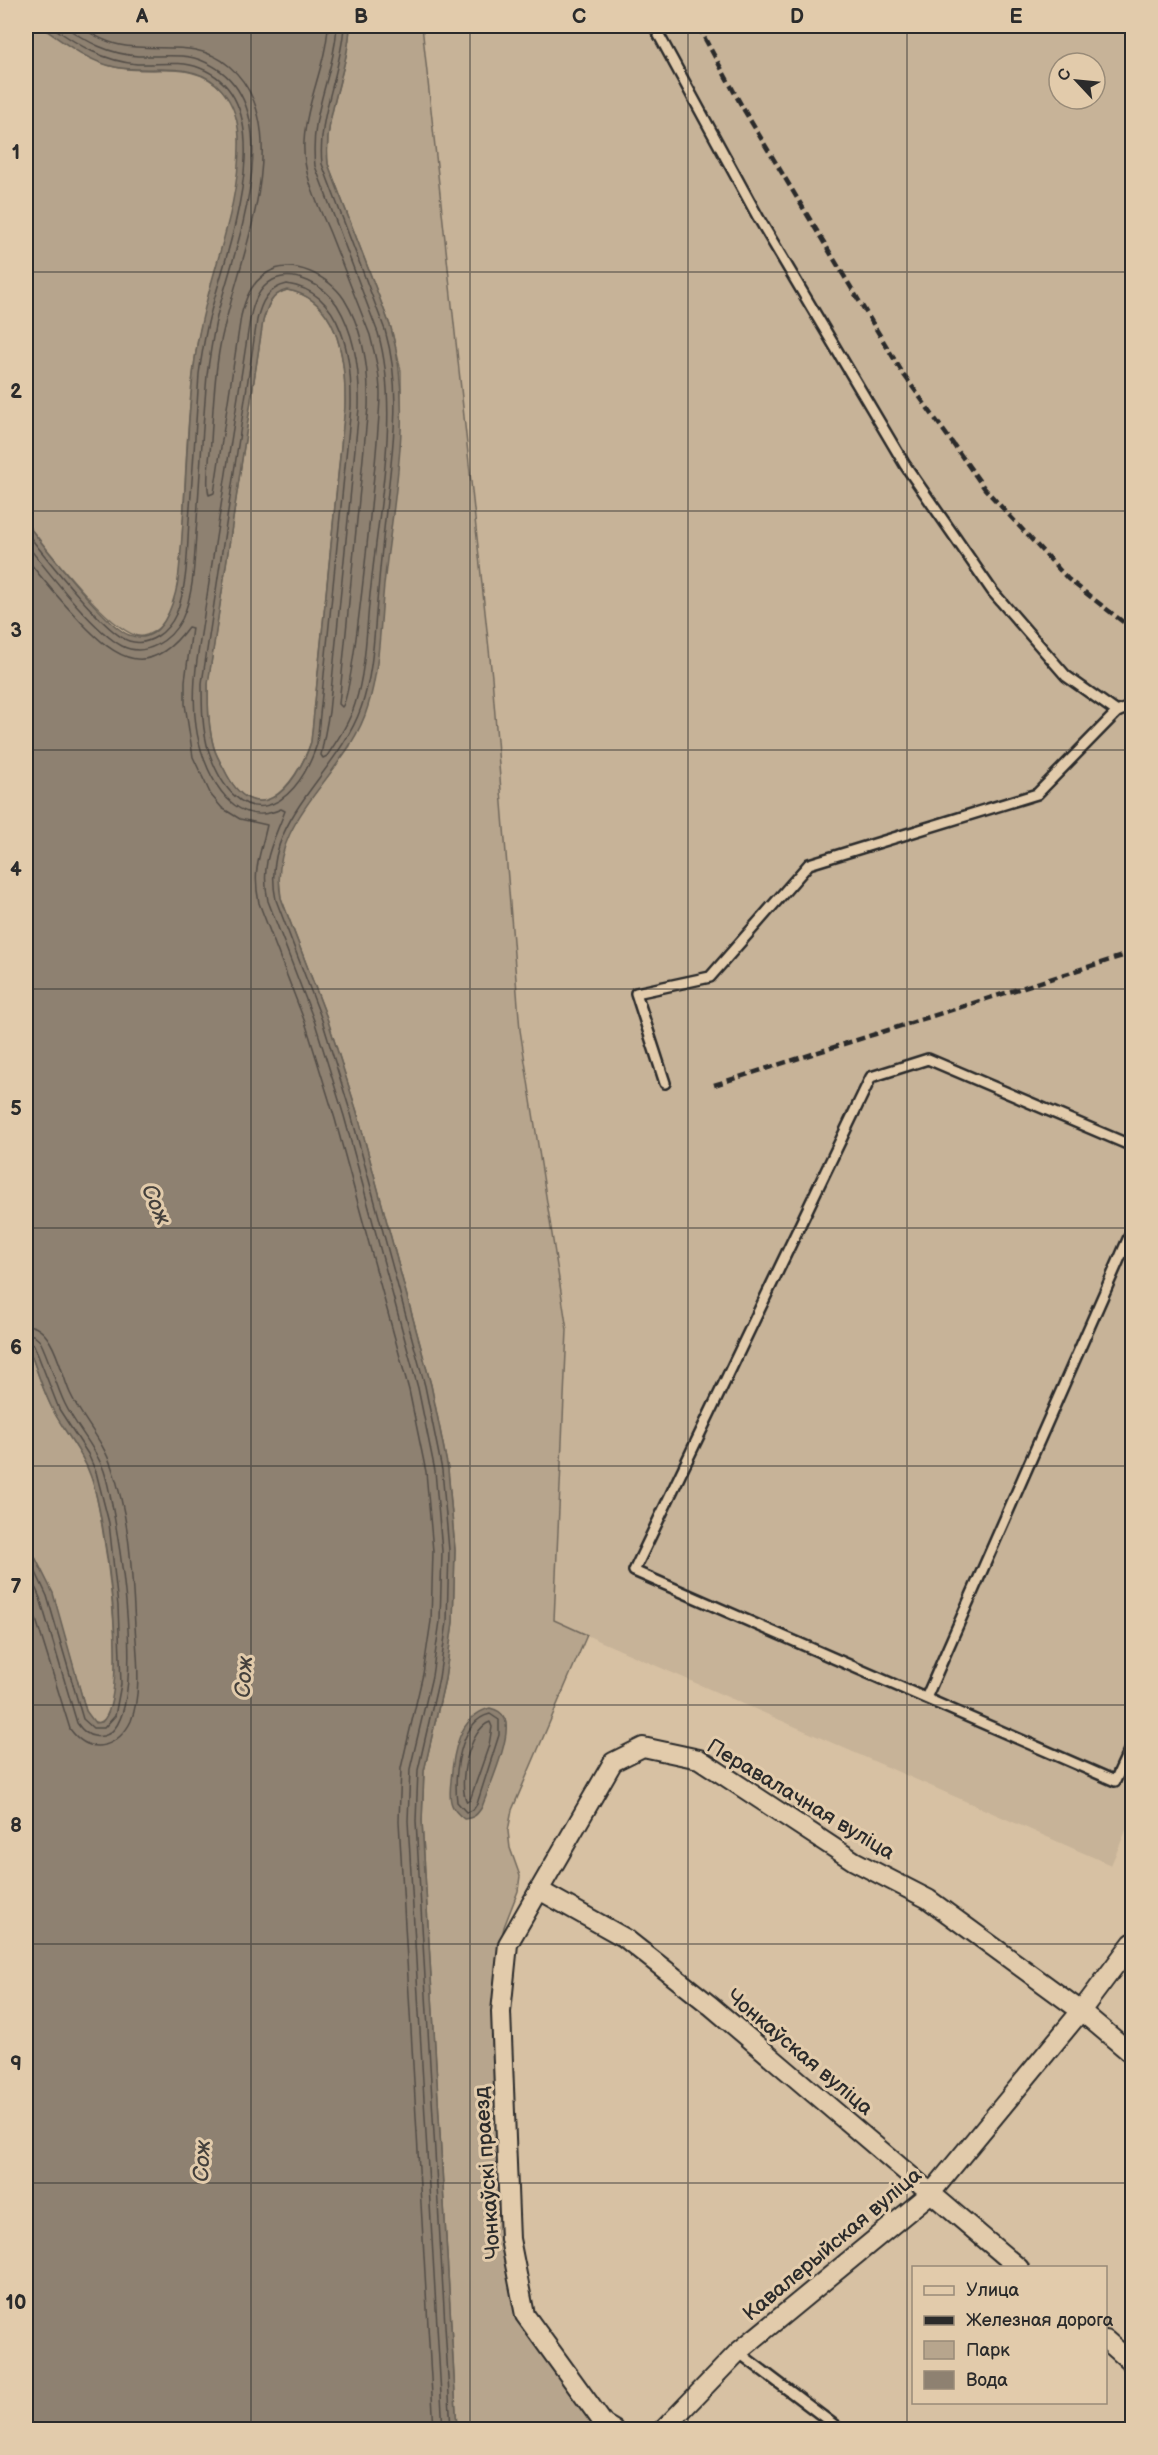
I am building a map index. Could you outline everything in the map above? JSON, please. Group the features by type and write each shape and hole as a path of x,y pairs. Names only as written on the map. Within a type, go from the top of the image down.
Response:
{"street":[{"name":"Перавалачная вуліца","path":"539,1890 613,1762 643,1747 699,1759 854,1861 928,1899 1081,2012 1132,2054"},
{"name":"Чонкаўская вуліца","path":"539,1890 625,1938 711,2007 1017,2266"},
{"name":"Чонкаўскі праезд","path":"539,1890 508,1944 501,2012 510,2240 525,2315 604,2424 614,2430"},
{"name":"Кавалерыйская вуліца","path":"663,2430 738,2352 931,2193 1081,2012 1132,1943"},
{"path":"1107,2341 1132,2363"}],"lane":[{"path":"654,26 758,217 905,465 1000,600 1066,676 1117,712"},
{"path":"665,1083 636,993 710,977 810,864 1037,794 1117,712 1132,706"},
{"path":"1132,1146 928,1059 871,1077 634,1571 1115,1781 1132,1744"},
{"path":"926,1698 1132,1230"},
{"path":"738,2352 841,2430"}],"shaded area":[{"path":"422,26 1132,26 1132,1817 1111,1865 554,1621 567,1330 520,1030 492,677"}],"green space":[{"path":"37,25 47,29 79,52 107,65 129,69 186,71 199,75 223,91 235,114 240,144 238,178 222,251 197,345 189,418 178,582 171,610 164,622 155,631 143,636 131,633 116,624 99,608 81,590 26,523 26,26"},
{"path":"350,26 422,26 492,677 520,1030 567,1330 554,1620 587,1635 512,1810 508,1831 510,1848 520,1876 518,1891 504,1927 498,1955 497,1997 513,2194 527,2306 603,2429 457,2429 422,1821 424,1771 445,1679 453,1622 455,1550 448,1469 431,1385 357,1112 327,1018 281,898 278,868 287,837 303,809 350,746 373,683 401,417 401,371 391,328 328,164 329,128 345,60"},
{"path":"287,290 305,296 319,306 329,319 341,353 345,407 311,742 295,775 285,788 273,797 261,801 248,799 236,788 217,756 209,724 208,683 263,321 273,298"},
{"path":"26,1342 50,1405 88,1468 102,1525 112,1597 116,1669 114,1696 109,1714 99,1723 92,1721 86,1711 52,1593 26,1539"}],"water":[{"name":"Сож","path":"40,26 350,26 345,60 329,128 328,164 391,328 398,359 401,391 400,456 377,661 368,706 358,731 311,799 285,845 280,870 281,898 327,1018 357,1112 431,1385 448,1469 455,1550 453,1622 445,1679 424,1771 422,1821 457,2429 26,2429 26,1539 53,1593 86,1711 95,1723 102,1722 110,1705 114,1678 115,1643 113,1604 103,1528 91,1477 79,1452 50,1405 26,1342 26,523 75,584 118,629 129,635 140,637 150,635 158,629 169,611 178,581 193,374 202,319 235,190 239,137 230,101 216,84 205,77 181,70 128,69 105,64 76,50","holes":["287,290 305,296 319,306 329,319 336,335 344,371 345,407 311,742 295,775 285,788 274,797 261,801 249,799 236,788 217,756 209,724 208,684 263,321 273,298 282,292"]},
{"path":"490,1708 499,1712 505,1719 503,1749 482,1807 475,1816 464,1819 454,1809 450,1796 456,1748 471,1719"}],"railway":[{"path":"698,26 744,110 902,372 985,489 1068,579 1132,629"},
{"path":"714,1085 1132,953"}]}
